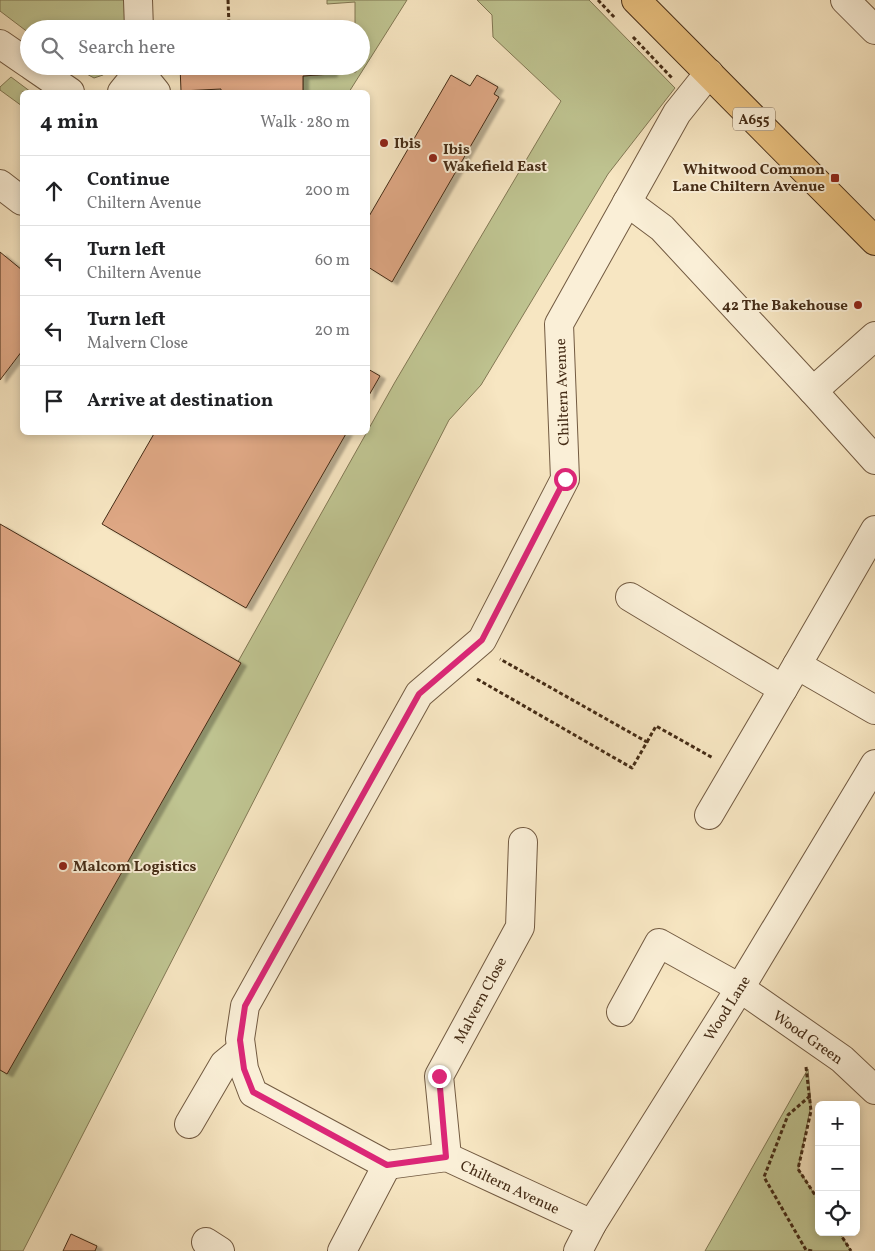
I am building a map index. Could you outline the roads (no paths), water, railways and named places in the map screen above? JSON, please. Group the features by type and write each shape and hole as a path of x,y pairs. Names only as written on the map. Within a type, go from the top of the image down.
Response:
{"main road":[{"name":"A655","path":"636,0 874,242"}],"street":[{"path":"138,0 139,20"},
{"path":"845,0 875,30"},
{"path":"0,44 20,58"},
{"name":"Chiltern Avenue","path":"592,1224 446,1157 387,1165 253,1092 244,1069 240,1040 245,1006 419,694 482,640 565,479 559,324 678,112 709,74"},
{"path":"45,75 67,90"},
{"path":"123,90 134,75"},
{"path":"144,75 155,90"},
{"path":"0,184 20,199"},
{"path":"627,202 662,228 875,460"},
{"path":"813,391 875,336"},
{"path":"709,816 875,530"},
{"path":"630,598 783,688"},
{"path":"797,665 875,710"},
{"name":"Wood Lane","path":"578,1251 592,1224 740,988 875,764"},
{"name":"Malvern Close","path":"446,1157 439,1076 520,927 523,842"},
{"name":"Wood Green","path":"621,1012 659,943 740,988 842,1059 875,1090"},
{"path":"190,1124 224,1064 241,1050"},
{"path":"342,1251 387,1165"}],"place":[{"name":"Ibis","path":"384,143"},
{"name":"Ibis Wakefield East","path":"433,158"},
{"name":"Whitwood Common Lane Chiltern Avenue","path":"835,178"},
{"name":"42 The Bakehouse","path":"858,305"},
{"name":"Malcom Logistics","path":"63,866"}]}
